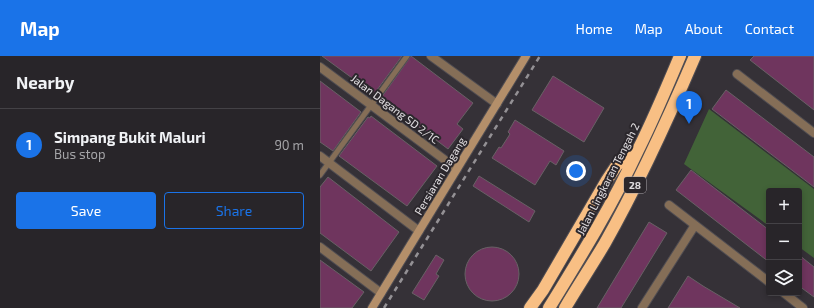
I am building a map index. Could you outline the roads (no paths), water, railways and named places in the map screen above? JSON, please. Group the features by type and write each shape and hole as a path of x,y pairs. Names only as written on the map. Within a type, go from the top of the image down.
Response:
{"highway":[{"name":"Jalan Lingkaran Tengah 2","path":"549,308 593,237 640,148 680,56"},
{"name":"28","path":"565,308 605,243 626,204 695,56"},
{"path":"530,308 607,180 618,165 640,148"}],"main road":[{"name":"Persiaran Dagang","path":"372,308 526,56"}],"street":[{"path":"431,56 497,104"},
{"name":"Jalan Dagang SD 2/1C","path":"320,67 457,169"},
{"path":"737,74 814,133"},
{"path":"320,156 419,231"},
{"path":"669,205 766,280"},
{"path":"642,308 695,225"},
{"path":"320,247 381,293"},
{"path":"788,296 803,308"}],"lane":[{"path":"320,175 408,56"}],"railway":[{"path":"384,308 540,56"}],"place":[{"name":"Simpang Bukit Maluri","path":"689,124"}]}
